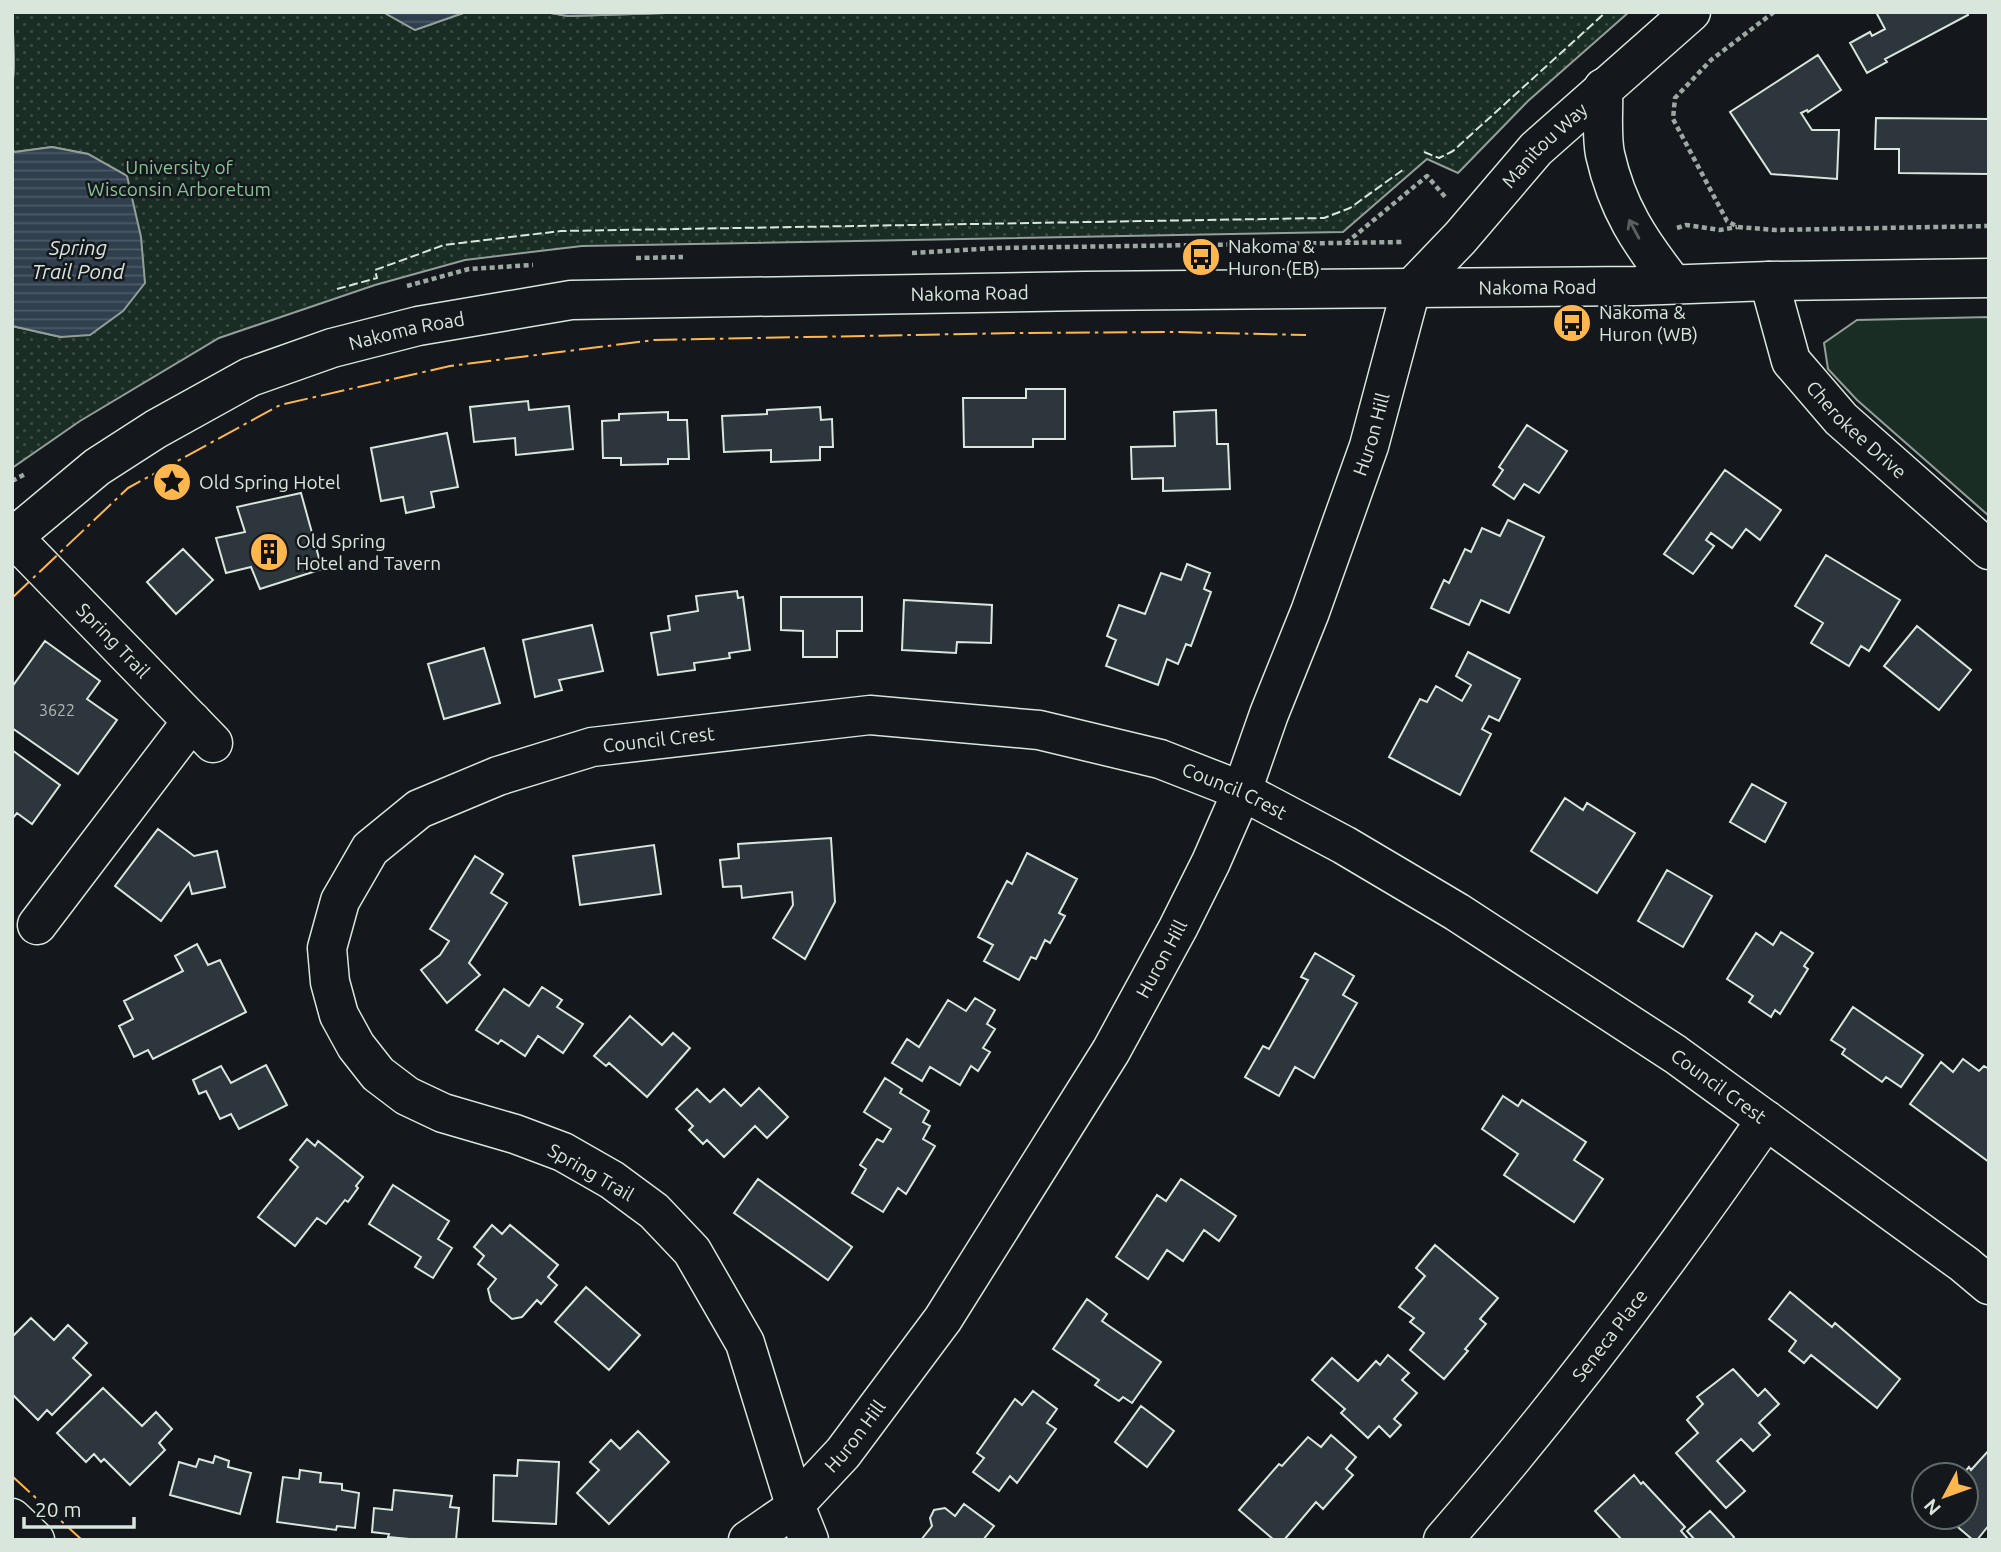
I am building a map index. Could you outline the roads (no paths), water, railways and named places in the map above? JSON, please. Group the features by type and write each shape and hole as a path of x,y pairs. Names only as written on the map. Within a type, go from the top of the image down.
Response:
{"street":[{"name":"Manitou Way","path":"1411,289 1536,149 1691,12"},
{"path":"1603,88 1605,152 1619,201 1642,245 1673,285"},
{"name":"Nakoma Road","path":"13,537 97,467 156,429 250,377 332,348 418,326 571,300 1989,278"},
{"name":"Cherokee Drive","path":"1769,281 1791,361 1840,419 1989,550"},
{"name":"Huron Hill","path":"748,1540 795,1505 843,1453 943,1319 1111,1051 1178,928 1242,791 1269,714 1310,612 1369,446 1411,289"},
{"name":"Spring Trail","path":"13,537 202,732 37,925"},
{"name":"Council Crest","path":"370,849 419,810 498,776 592,747 870,715 1040,730 1160,759 1242,791 1343,845 1457,912 1653,1039 1964,1264 1989,1285"},
{"name":"Spring Trail","path":"370,849 340,901 327,948 330,982 339,1015 356,1046 378,1074 407,1096 443,1113 515,1134 563,1152 612,1180 654,1211 692,1251 745,1343 795,1505 809,1540"},
{"name":"Seneca Place","path":"1443,1540 1584,1368 1717,1191 1766,1120"},
{"path":"12,1518 35,1540"}],"water":[{"path":"383,12 466,12 415,30"},
{"path":"545,12 699,12 568,16"},
{"name":"Spring Trail Pond","path":"52,147 88,154 127,176 141,237 145,283 123,311 90,335 61,337 12,326 12,150 15,152"}],"place":[{"name":"Nakoma & Huron (EB)","path":"1201,257"},
{"name":"Nakoma & Huron (WB)","path":"1572,323"},
{"name":"Old Spring Hotel","path":"172,482"},
{"name":"Old Spring Hotel and Tavern","path":"269,552"}],"park label":[{"name":"University of Wisconsin Arboretum","path":"179,178"}]}
